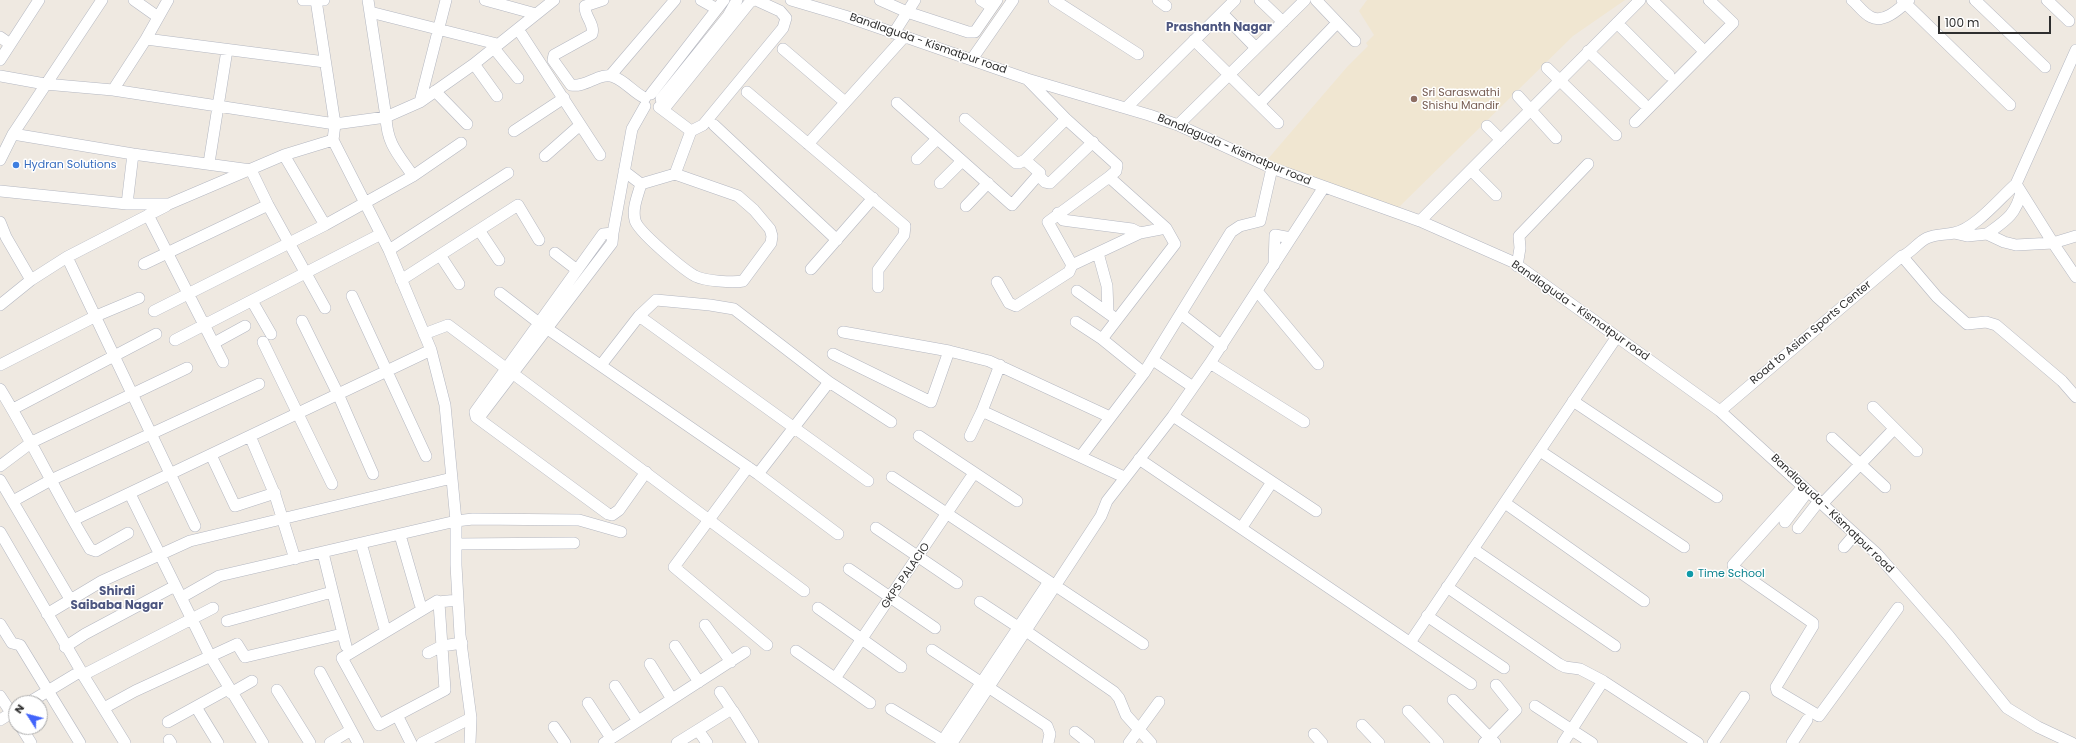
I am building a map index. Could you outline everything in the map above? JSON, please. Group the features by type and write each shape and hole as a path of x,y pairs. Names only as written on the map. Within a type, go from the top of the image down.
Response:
{"street":[{"path":"0,60 38,0"},
{"path":"0,160 13,134 102,0"},
{"path":"134,0 158,17"},
{"path":"113,90 146,39 168,0"},
{"path":"303,0 319,0 325,62 335,124 334,140 367,203 389,250 431,350 445,405 456,521 458,600 471,718 470,743"},
{"path":"368,0 386,117 386,132 391,144 413,176"},
{"path":"420,102 437,28 446,0"},
{"path":"485,0 536,14"},
{"path":"0,76 46,84 113,90 335,124 386,117 420,102 474,64 554,0"},
{"path":"602,0 585,6 585,11 593,30 592,34 554,55 553,60 572,85 576,86 603,76 614,76 654,102 691,131"},
{"path":"610,76 675,0"},
{"path":"654,102 720,5 701,0"},
{"path":"543,325 612,243 632,129 728,16 737,0"},
{"path":"654,102 750,2 755,0 780,11 786,18 783,28 703,124 691,131 676,174"},
{"name":"Bandlaguda - Kismatpur road","path":"791,0 845,16 1026,78 1178,125 1272,168 1420,221 1517,266 1616,338 1720,410 1877,554 1944,630 2007,708 2038,727 2072,743"},
{"path":"880,0 907,12 968,32 975,32 994,4 981,0"},
{"path":"894,33 915,0"},
{"path":"972,59 1013,0"},
{"path":"1054,0 1138,54"},
{"path":"1126,108 1235,0"},
{"path":"1260,0 1283,22"},
{"path":"1178,125 1305,0"},
{"path":"1316,0 1355,41"},
{"path":"1420,221 1640,0"},
{"path":"1652,0 1700,47"},
{"path":"1635,122 1733,23 1709,0"},
{"path":"1852,0 1871,17 1878,18 1892,13 1906,1 2010,105"},
{"path":"1975,0 2045,67"},
{"path":"2047,0 2069,22"},
{"path":"370,12 437,28 495,46 518,78"},
{"path":"1222,13 1256,48"},
{"path":"1260,103 1337,23"},
{"path":"1617,23 1669,75"},
{"path":"518,29 600,155"},
{"path":"808,144 905,36"},
{"path":"0,37 10,44"},
{"path":"146,39 325,62"},
{"path":"1194,40 1260,103 1278,123"},
{"path":"784,49 845,102"},
{"path":"209,163 227,50"},
{"path":"1987,234 2012,215 2018,205 2018,188 2076,50"},
{"path":"1588,51 1643,103"},
{"path":"474,64 497,96"},
{"path":"1547,68 1616,135"},
{"path":"1026,78 1066,119 1117,165 1116,171 1109,177 1049,220 1048,224 1072,265"},
{"path":"435,91 467,124"},
{"path":"748,92 905,226 904,235 878,270 878,288"},
{"path":"1518,96 1556,138"},
{"path":"514,131 564,98"},
{"path":"897,103 1012,205 1039,176"},
{"path":"965,119 1016,163 1019,163 1025,160 1066,119"},
{"path":"545,156 580,125"},
{"path":"714,125 837,240"},
{"path":"1487,126 1501,140"},
{"path":"13,134 133,154 209,163 251,170"},
{"path":"917,159 937,139"},
{"path":"0,305 31,280 67,257 169,204 284,155 334,140"},
{"path":"1025,160 1038,171 1039,176 1045,182 1050,183 1093,142"},
{"path":"154,311 367,203 413,176 461,143"},
{"path":"127,204 133,154"},
{"path":"284,155 325,225"},
{"path":"940,183 962,160"},
{"path":"1517,266 1520,248 1518,236 1588,164"},
{"path":"1260,221 1272,168"},
{"path":"251,170 268,205 326,308"},
{"path":"1471,170 1496,195"},
{"path":"624,171 641,184"},
{"path":"389,250 508,173"},
{"path":"676,174 738,196 754,210 770,229 772,236 770,243 743,281 735,283 695,276 643,234 635,221 634,211 641,184 676,174"},
{"path":"1102,339 1174,247 1174,240 1166,228 1109,177"},
{"path":"966,206 988,183"},
{"path":"891,708 945,742 986,686 1052,584 1096,511 1105,504 1124,477 1140,459 1173,416 1222,346 1324,187"},
{"path":"1954,233 1972,225 2018,188"},
{"path":"2018,188 2076,277"},
{"path":"0,191 127,204 169,204"},
{"path":"811,269 873,198"},
{"path":"144,264 268,205"},
{"path":"401,280 518,205 539,240"},
{"path":"1058,213 1063,220 1132,229 1140,233"},
{"path":"148,215 223,362"},
{"path":"1260,221 1275,235 1292,238"},
{"path":"1081,456 1144,373 1231,232 1240,226 1260,221"},
{"path":"0,222 6,237 31,280"},
{"path":"998,282 1009,303 1016,306 1069,272 1072,265 1140,233 1166,228"},
{"path":"479,230 499,260"},
{"path":"613,233 603,234 577,270 543,325 509,372 475,412 476,417 608,514 612,515 619,510 646,472"},
{"path":"1954,233 1967,236 1987,234 2004,242 2016,245 2053,243 2076,236"},
{"name":"Road to Asian Sports Center","path":"1720,410 1902,256 1906,255 1914,246 1927,238 1940,234 1954,233"},
{"path":"175,340 381,234"},
{"path":"1274,266 1275,235"},
{"path":"555,253 577,270"},
{"path":"1098,253 1107,286 1108,313"},
{"path":"440,255 459,284"},
{"path":"1902,256 1936,297 1967,324 1986,322 1996,325 2062,381 2076,397"},
{"path":"67,257 195,526"},
{"path":"1077,291 1118,320"},
{"path":"1257,291 1318,364"},
{"path":"500,293 543,325 758,474 838,534"},
{"path":"352,296 426,456"},
{"path":"0,365 96,316 139,298"},
{"path":"601,365 638,316 656,300 710,305 734,309 829,382 892,422"},
{"path":"252,301 298,413 332,484"},
{"path":"1181,314 1222,346"},
{"path":"638,316 792,428 868,481"},
{"path":"302,321 338,394 373,474"},
{"path":"1076,322 1102,339 1144,373"},
{"path":"424,334 448,325 804,591"},
{"path":"214,343 245,326"},
{"path":"843,332 949,352 1000,365 1110,417"},
{"path":"13,409 156,334"},
{"path":"1411,641 1616,338"},
{"path":"73,520 431,350"},
{"path":"833,354 931,402 949,352"},
{"path":"1152,360 1193,387"},
{"path":"1210,363 1304,422"},
{"path":"970,436 982,411 1000,365"},
{"path":"0,466 32,442 187,368"},
{"path":"758,474 829,382"},
{"path":"13,501 51,480 259,384"},
{"path":"0,389 32,442 73,520 93,550 128,534"},
{"path":"1573,401 1717,497"},
{"path":"1873,407 1917,451"},
{"path":"982,411 1124,477"},
{"path":"1173,416 1316,511"},
{"path":"1798,528 1820,503 1860,465 1894,429"},
{"path":"250,436 275,493 294,559"},
{"path":"919,436 1017,501"},
{"path":"1832,438 1884,487"},
{"path":"1540,451 1684,547"},
{"path":"211,455 235,506 275,493"},
{"path":"1140,459 1411,641 1471,684"},
{"path":"748,467 708,519 674,567 767,645"},
{"name":"GKPS PALACIO","path":"836,677 948,514 974,472"},
{"path":"892,477 1143,644"},
{"path":"46,614 102,581 190,540 452,478"},
{"path":"0,480 70,599"},
{"path":"1242,527 1272,482"},
{"path":"1785,522 1806,489"},
{"path":"1806,489 1733,565 1734,568 1813,623 1813,626 1776,687 1777,691 1819,716 1898,608"},
{"path":"130,494 210,656 262,743"},
{"path":"1505,503 1644,601"},
{"path":"182,597 219,576 456,521 473,519 579,520 620,532"},
{"path":"876,528 957,583"},
{"path":"0,532 65,647 125,743"},
{"path":"1844,547 1855,534"},
{"path":"400,535 420,604"},
{"path":"457,544 574,542"},
{"path":"361,543 384,626"},
{"path":"1473,549 1615,646"},
{"path":"323,553 346,646"},
{"path":"849,569 935,628"},
{"path":"65,647 84,634 175,586"},
{"path":"1447,587 1559,664 1565,667 1580,669 1603,681 1698,743"},
{"path":"227,621 332,592"},
{"path":"438,602 446,686 445,690 380,725 342,658 436,601 458,600"},
{"path":"980,602 1114,692 1119,698 1126,715 1151,743"},
{"path":"43,695 82,673 192,621 213,608"},
{"path":"818,608 862,641 901,667"},
{"path":"1427,616 1504,668"},
{"path":"0,624 12,643 20,645 80,743"},
{"path":"705,625 731,662"},
{"path":"104,708 237,644 245,657 342,634"},
{"path":"428,653 442,646 462,643"},
{"path":"675,646 699,682"},
{"path":"932,650 1047,726 1050,734 1048,743"},
{"path":"796,651 836,677 870,703"},
{"path":"588,703 607,740 745,652"},
{"path":"650,664 672,699"},
{"path":"320,672 358,743"},
{"path":"168,722 252,681"},
{"path":"1563,743 1603,681"},
{"path":"1453,700 1489,741 1516,710 1496,685"},
{"path":"615,686 638,721"},
{"path":"278,690 310,743"},
{"path":"720,692 753,743"},
{"path":"0,696 8,706"},
{"path":"1713,743 1744,697"},
{"path":"1129,743 1159,702"},
{"path":"1535,706 1592,743"},
{"path":"196,707 218,743"},
{"path":"677,743 732,710"},
{"path":"1408,711 1438,743"},
{"path":"422,743 471,718"},
{"path":"1793,742 1807,720"},
{"path":"400,721 411,743"},
{"path":"1362,725 1379,743"},
{"path":"554,726 566,743"},
{"path":"330,743 351,730"},
{"path":"698,730 707,743"},
{"path":"1075,732 1089,743"},
{"path":"1314,734 1322,743"}],"shaded area":[{"name":"Sri Saraswathi Shishu Mandir","path":"1367,0 1625,0 1573,36 1398,208 1267,160 1347,67 1368,46 1366,43 1374,35 1359,11"}],"place":[{"name":"Sri Saraswathi Shishu Mandir","path":"1414,99"},
{"name":"Hydran Solutions","path":"16,165"},
{"name":"Time School","path":"1690,574"}],"district":[{"name":"Prashanth Nagar","path":"1219,28"},
{"name":"Shirdi Saibaba Nagar","path":"117,599"}]}
